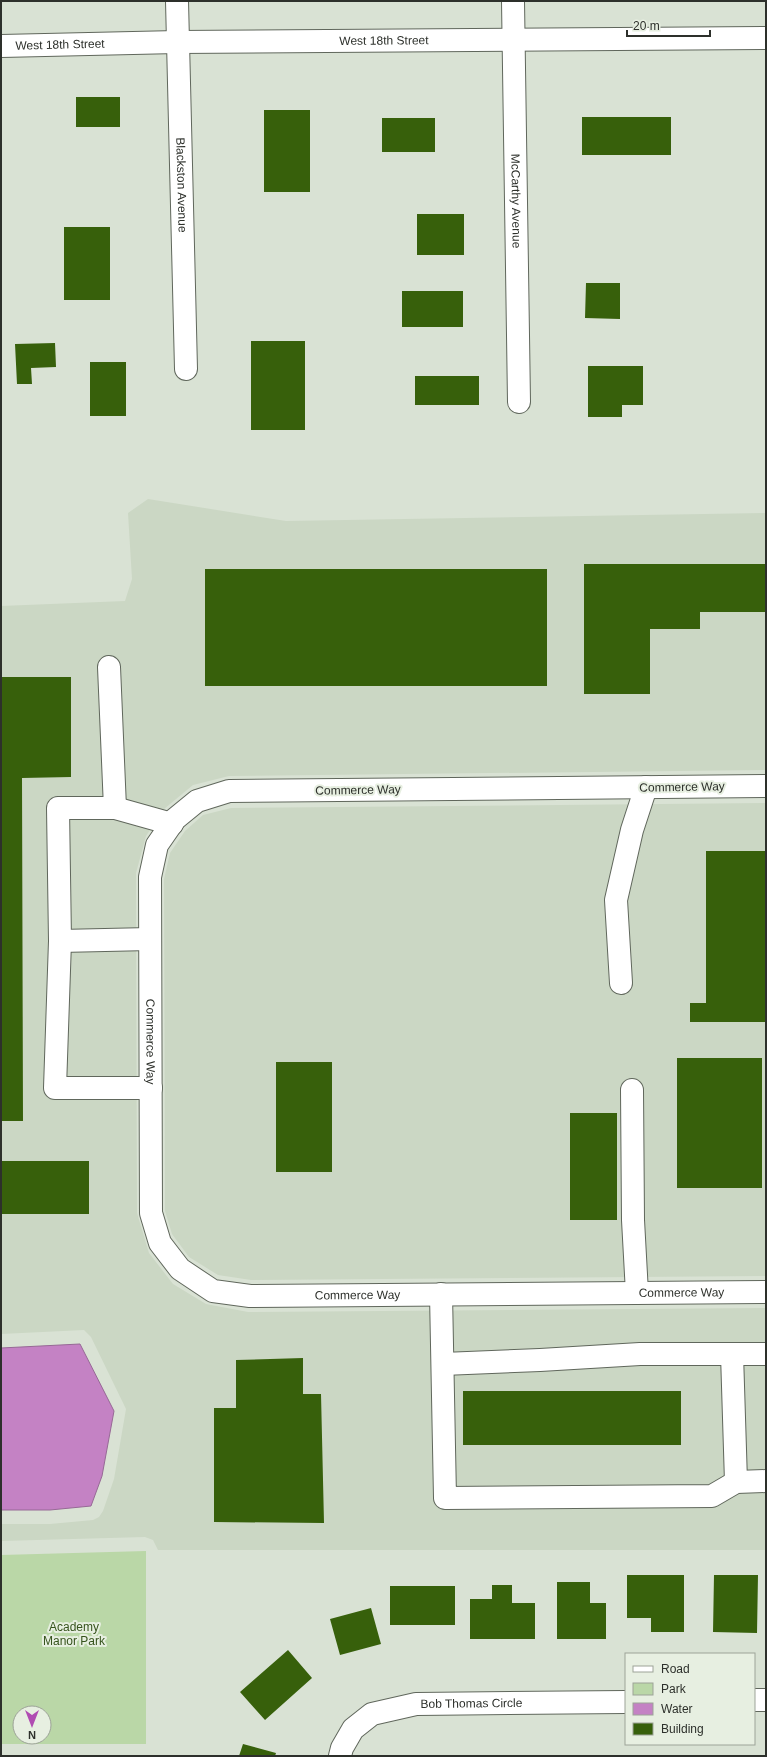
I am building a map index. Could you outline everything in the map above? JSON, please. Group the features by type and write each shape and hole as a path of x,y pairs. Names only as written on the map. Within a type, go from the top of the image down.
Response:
{"street":[{"name":"Blackston Avenue","path":"177,1 186,369"},
{"name":"McCarthy Avenue","path":"513,1 519,402"},
{"name":"West 18th Street","path":"1,46 177,42 766,38"},
{"path":"109,667 114,808"},
{"name":"Commerce Way","path":"766,786 229,791 197,801 175,819 157,845 150,877 151,1213 160,1243 180,1269 213,1291 250,1296 766,1292"},
{"path":"621,983 616,900 632,830 646,787"},
{"path":"151,1088 55,1088 60,941 58,808 114,808 172,824"},
{"path":"60,941 150,939"},
{"path":"632,1090 633,1220 637,1293"},
{"path":"441,1294 445,1498 712,1496 736,1482 766,1481"},
{"path":"442,1364 640,1354 766,1354"},
{"path":"732,1354 736,1482"},
{"path":"755,1700 766,1700"},
{"name":"Bob Thomas Circle","path":"340,1756 342,1748 353,1729 372,1714 416,1704 625,1702"}],"shaded area":[{"path":"148,499 286,521 766,513 766,770 229,776 193,785 164,809 146,836 136,873 137,1213 149,1253 173,1284 206,1304 248,1312 766,1308 766,1550 158,1550 153,1540 145,1537 1,1541 1,1524 50,1524 93,1520 99,1517 103,1511 114,1479 126,1409 91,1337 84,1330 1,1334 1,606 125,601 132,579 128,513"},
{"path":"766,803 766,1276 251,1280 218,1275 189,1257 172,1234 165,1211 164,879 170,853 185,831 203,815 231,808"}],"green space":[{"name":"Academy Manor Park","path":"146,1551 146,1744 52,1744 52,1705 12,1705 12,1744 1,1744 1,1555"}],"water":[{"path":"80,1344 114,1411 102,1476 91,1506 50,1510 1,1510 1,1348"}],"building":[{"path":"76,97 120,97 120,127 76,127"},
{"path":"264,110 310,110 310,192 264,192"},
{"path":"582,117 671,117 671,155 582,155"},
{"path":"382,118 435,118 435,152 382,152"},
{"path":"417,214 464,214 464,255 417,255"},
{"path":"64,227 110,227 110,300 64,300"},
{"path":"586,283 620,283 620,319 585,318"},
{"path":"402,291 463,291 463,327 402,327"},
{"path":"251,341 305,341 305,430 251,430"},
{"path":"55,343 56,367 31,368 32,384 17,384 15,344"},
{"path":"90,362 126,362 126,416 90,416"},
{"path":"588,366 643,366 643,405 622,405 622,417 588,417"},
{"path":"415,376 479,376 479,405 415,405"},
{"path":"584,564 766,564 766,612 700,612 700,629 650,629 650,694 584,694"},
{"path":"205,569 547,569 547,686 205,686"},
{"path":"1,677 71,677 71,777 22,778 23,1121 1,1121"},
{"path":"706,851 766,851 766,1022 690,1022 690,1003 706,1003"},
{"path":"677,1058 762,1058 762,1188 677,1188"},
{"path":"276,1062 332,1062 332,1172 276,1172"},
{"path":"570,1113 617,1113 617,1220 570,1220"},
{"path":"1,1161 89,1161 89,1214 1,1214"},
{"path":"303,1358 303,1394 321,1394 324,1523 214,1522 214,1408 236,1408 236,1360"},
{"path":"463,1391 681,1391 681,1445 463,1445"},
{"path":"627,1575 684,1575 684,1632 651,1632 651,1618 627,1618"},
{"path":"714,1575 758,1575 757,1633 713,1632"},
{"path":"557,1582 590,1582 590,1603 606,1603 606,1639 557,1639"},
{"path":"492,1585 512,1585 512,1603 535,1603 535,1639 470,1639 470,1599 492,1599"},
{"path":"390,1586 455,1586 455,1625 390,1625"},
{"path":"371,1608 381,1644 340,1655 330,1619"},
{"path":"288,1650 312,1678 265,1720 240,1692"},
{"path":"243,1744 276,1753 275,1756 239,1756"}]}
